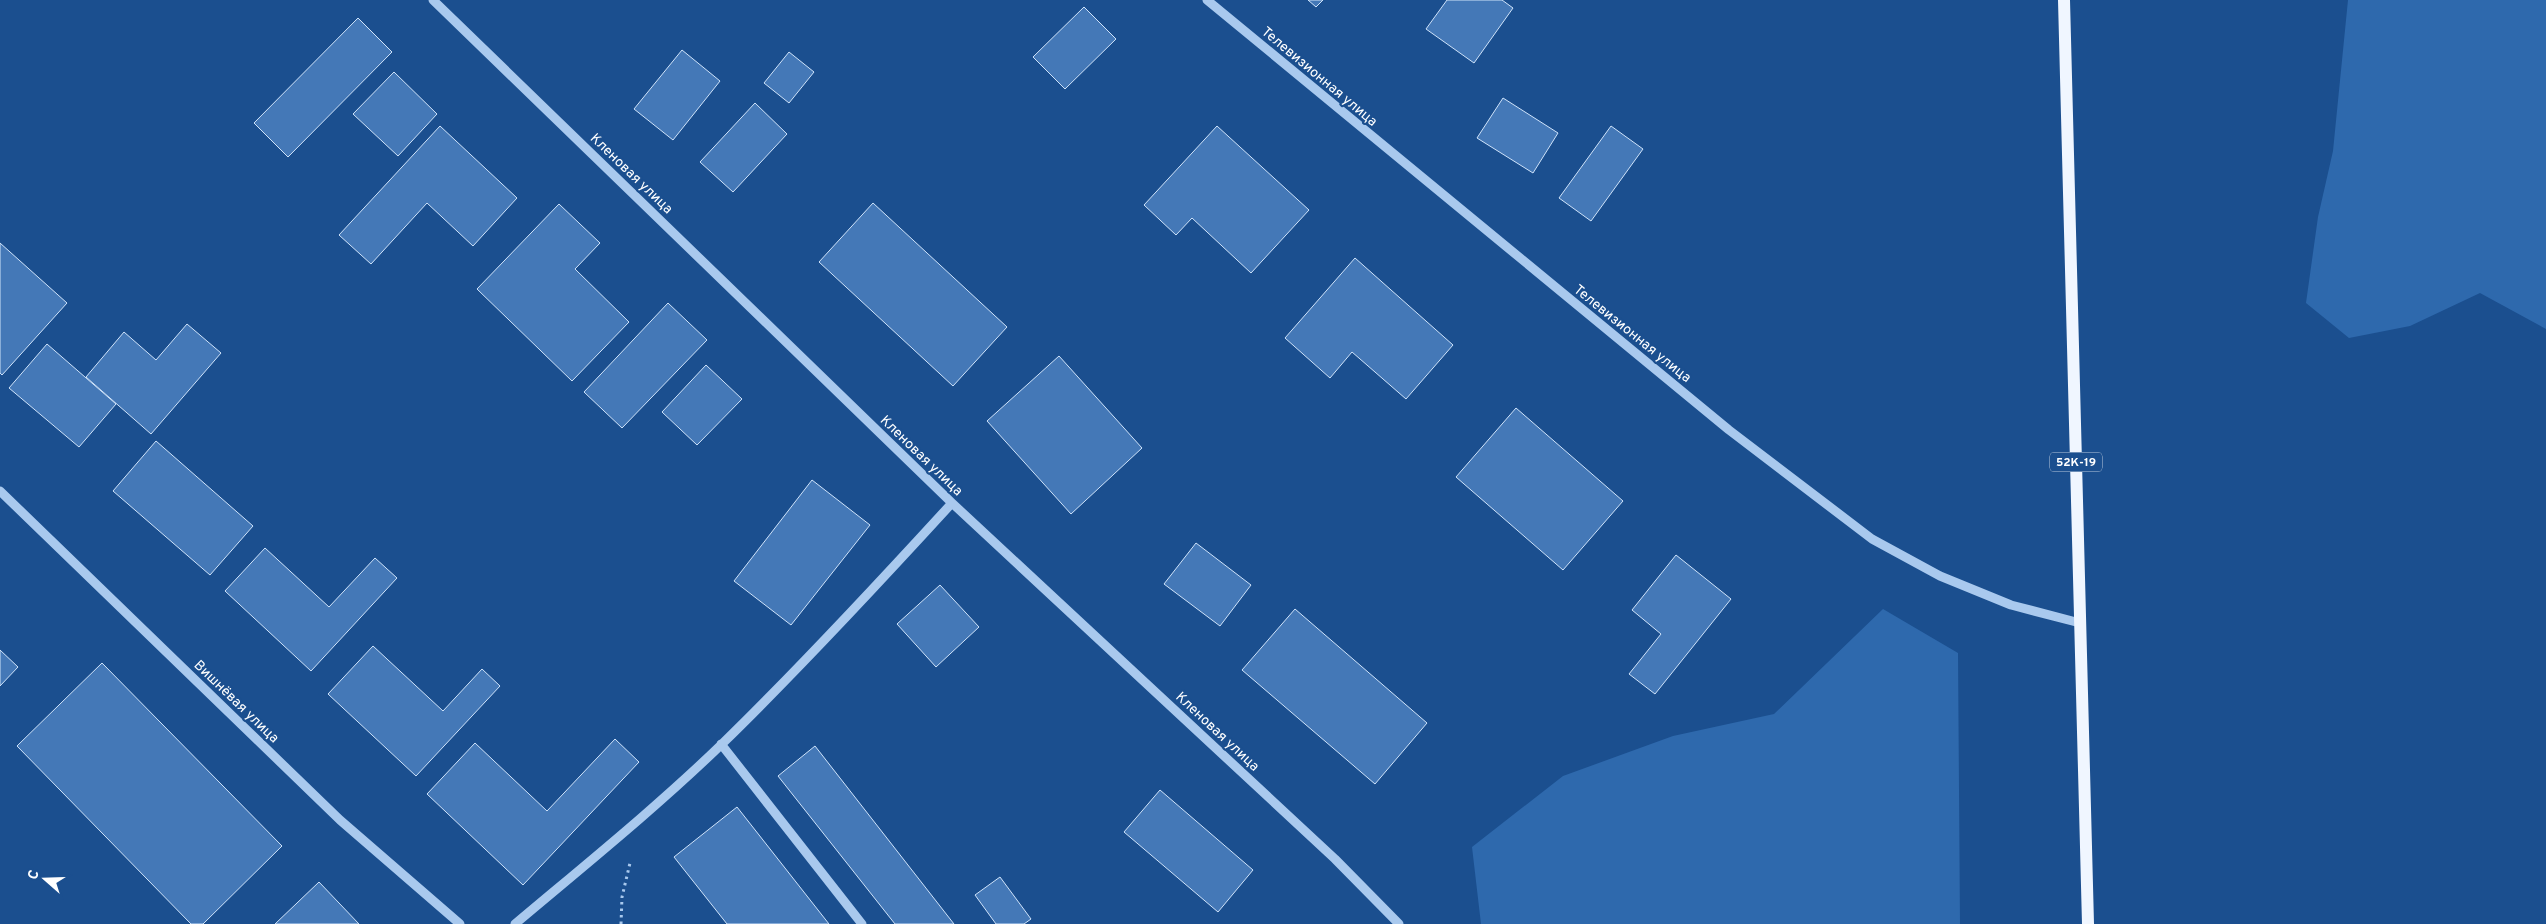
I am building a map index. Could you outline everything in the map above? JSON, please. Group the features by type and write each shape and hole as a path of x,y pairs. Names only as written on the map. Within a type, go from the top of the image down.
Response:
{"main road":[{"name":"52К-19","path":"2064,0 2088,924"}],"street":[{"name":"Кленовая улица","path":"433,0 952,502 1335,859 1399,924"},
{"name":"Телевизионная улица","path":"1207,0 1730,430 1872,539 1940,576 2011,605 2080,623"},
{"name":"Вишнёвая улица","path":"0,491 340,820 460,924"},
{"path":"515,924 603,850 721,744 832,634 952,502"},
{"path":"721,744 862,924"}],"shaded area":[{"path":"2348,0 2546,0 2546,329 2480,293 2410,326 2349,338 2306,303 2318,217 2333,151"},
{"path":"1883,609 1958,653 1960,924 1481,924 1472,847 1563,776 1673,736 1774,714"}],"building":[{"path":"1308,0 1323,0 1316,7"},
{"path":"1447,0 1502,0 1513,8 1474,63 1426,29"},
{"path":"1084,7 1116,39 1065,89 1033,57"},
{"path":"358,18 392,52 288,157 254,123"},
{"path":"682,50 720,81 673,140 634,109"},
{"path":"789,52 814,72 789,103 764,83"},
{"path":"394,72 437,114 398,156 353,114"},
{"path":"1503,98 1558,133 1533,173 1477,138"},
{"path":"755,103 787,134 733,192 700,162"},
{"path":"440,126 517,198 473,246 427,203 371,264 339,235"},
{"path":"1217,126 1309,210 1251,273 1192,218 1176,235 1144,205"},
{"path":"1611,126 1643,149 1591,221 1559,198"},
{"path":"873,203 1007,327 953,386 819,262"},
{"path":"559,204 600,243 575,269 629,322 572,381 477,289"},
{"path":"0,243 67,303 2,375 0,373"},
{"path":"1355,258 1453,345 1406,399 1352,352 1330,378 1285,338"},
{"path":"668,303 707,340 622,428 584,392"},
{"path":"187,324 221,353 151,434 86,377 124,332 156,360"},
{"path":"47,344 116,404 79,447 9,388"},
{"path":"1059,356 1142,448 1071,514 987,421"},
{"path":"706,365 742,399 697,445 662,412"},
{"path":"1516,408 1623,501 1563,570 1456,477"},
{"path":"156,441 253,526 210,575 113,491"},
{"path":"812,480 870,525 791,625 734,581"},
{"path":"1196,543 1251,585 1220,626 1164,584"},
{"path":"265,548 329,607 375,558 397,578 311,671 225,591"},
{"path":"1676,555 1731,599 1655,694 1629,674 1661,634 1632,610"},
{"path":"940,585 979,627 936,667 897,624"},
{"path":"1295,609 1427,723 1375,784 1242,670"},
{"path":"373,646 443,711 482,669 500,686 416,776 328,694"},
{"path":"0,650 18,667 0,686"},
{"path":"102,663 282,846 203,924 191,924 17,746"},
{"path":"615,739 639,762 523,885 427,794 475,743 547,811"},
{"path":"815,746 954,924 895,924 778,776"},
{"path":"1160,790 1253,870 1218,912 1124,832"},
{"path":"737,807 829,924 727,924 674,857"},
{"path":"1000,877 1031,919 1024,924 996,924 975,895"},
{"path":"319,882 359,924 275,924"}]}
